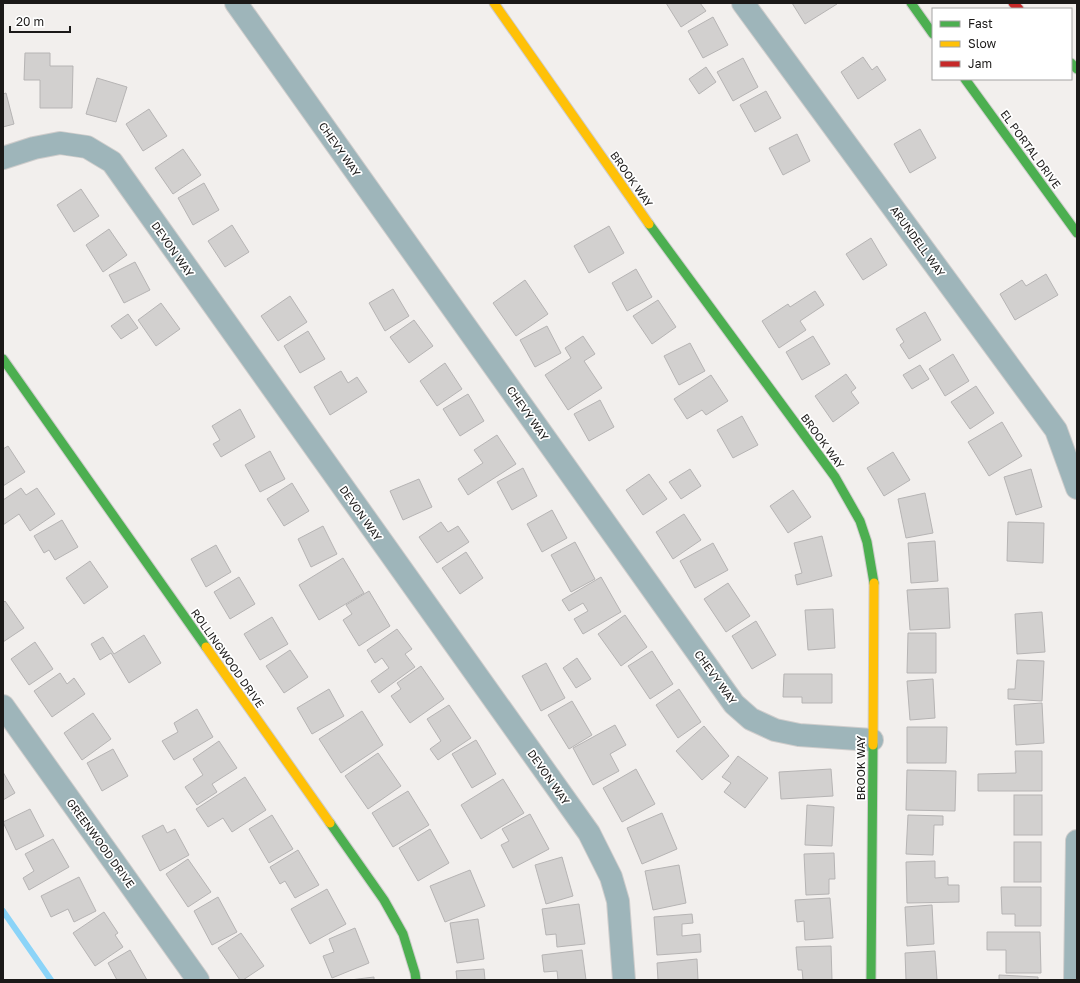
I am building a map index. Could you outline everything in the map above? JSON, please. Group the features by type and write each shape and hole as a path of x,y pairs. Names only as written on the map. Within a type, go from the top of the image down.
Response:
{"main road":[{"name":"BROOK WAY","path":"494,3 664,245 834,477 860,521 867,542 874,583 871,980"},
{"path":"910,3 932,33"},
{"name":"EL PORTAL DRIVE","path":"966,80 1077,233"},
{"name":"ROLLINGWOOD DRIVE","path":"3,358 384,900 403,934 416,980"}],"street":[{"name":"CHEVY WAY","path":"236,3 734,704 750,719 775,730 799,735 872,740"},
{"name":"ARUNDELL WAY","path":"743,3 1056,430 1077,488"},
{"name":"DEVON WAY","path":"3,158 34,148 60,143 87,147 112,162 589,833 611,877 618,901 624,980"},
{"name":"GREENWOOD DRIVE","path":"3,706 198,980"},
{"path":"1075,980 1077,841"}],"building":[{"path":"666,3 700,3 706,11 681,27"},
{"path":"792,3 837,3 837,4 805,24"},
{"path":"713,17 728,45 703,58 688,31"},
{"path":"25,53 50,53 50,66 73,66 72,108 40,108 40,80 24,80"},
{"path":"863,57 872,70 877,66 886,80 858,99 841,72"},
{"path":"743,58 758,87 733,101 717,72"},
{"path":"706,67 716,82 699,94 689,79"},
{"path":"97,78 127,87 116,122 86,114"},
{"path":"766,91 781,118 755,132 740,105"},
{"path":"6,93 14,124 3,127 3,94"},
{"path":"149,109 167,136 143,151 126,124"},
{"path":"920,129 936,158 910,173 894,144"},
{"path":"797,134 810,161 783,175 769,148"},
{"path":"183,149 201,175 173,194 155,168"},
{"path":"204,183 219,210 193,225 178,198"},
{"path":"81,189 99,216 74,232 57,205"},
{"path":"232,225 249,252 225,267 208,241"},
{"path":"609,226 624,253 589,273 574,246"},
{"path":"109,229 127,255 103,272 86,245"},
{"path":"871,238 887,265 863,280 846,254"},
{"path":"135,262 150,290 124,303 109,275"},
{"path":"636,269 652,297 627,311 612,283"},
{"path":"1046,274 1058,295 1015,320 1000,294 1022,280 1026,286"},
{"path":"525,280 548,314 516,336 493,303"},
{"path":"393,289 409,316 385,331 369,303"},
{"path":"815,291 824,305 800,321 806,330 779,348 762,321 788,304 790,307"},
{"path":"290,296 307,322 278,341 261,316"},
{"path":"658,300 676,327 652,344 633,316"},
{"path":"161,303 180,329 156,346 138,320"},
{"path":"925,312 941,340 909,359 900,345 904,342 896,329"},
{"path":"128,314 138,328 121,339 111,326"},
{"path":"414,320 433,346 409,363 390,337"},
{"path":"547,326 561,353 535,367 520,340"},
{"path":"308,331 325,359 300,373 284,346"},
{"path":"583,336 595,354 584,361 602,388 568,410 545,375 571,358 565,348"},
{"path":"813,336 830,364 802,380 786,352"},
{"path":"690,343 705,371 679,385 664,356"},
{"path":"953,354 969,381 945,396 929,369"},
{"path":"445,363 462,389 437,406 420,381"},
{"path":"920,365 929,379 912,389 903,375"},
{"path":"341,371 348,383 357,377 367,392 330,415 314,387"},
{"path":"846,374 856,388 851,392 859,403 833,422 815,396"},
{"path":"711,375 728,401 706,415 702,410 687,419 674,399"},
{"path":"976,386 994,413 970,429 951,402"},
{"path":"468,394 484,421 460,436 443,409"},
{"path":"600,400 614,427 589,441 574,414"},
{"path":"240,409 255,437 221,457 213,444 220,440 212,426"},
{"path":"742,416 758,445 733,458 717,430"},
{"path":"1002,422 1022,456 989,476 968,442"},
{"path":"497,435 516,464 468,495 458,479 483,463 474,450"},
{"path":"8,446 25,472 3,486 3,449"},
{"path":"270,451 285,479 260,492 245,465"},
{"path":"893,452 910,480 884,496 867,468"},
{"path":"523,468 537,496 512,510 497,482"},
{"path":"690,469 701,486 681,499 669,482"},
{"path":"1031,469 1042,507 1016,515 1004,477"},
{"path":"649,474 667,499 643,515 626,490"},
{"path":"419,479 432,507 403,520 390,491"},
{"path":"292,483 309,511 284,526 267,499"},
{"path":"21,488 26,495 37,488 55,514 30,531 19,514 3,525 3,500"},
{"path":"793,490 811,517 788,533 770,506"},
{"path":"925,493 933,533 906,538 898,499"},
{"path":"552,510 567,538 542,552 527,524"},
{"path":"684,514 701,540 673,559 656,532"},
{"path":"62,520 78,547 55,560 49,550 44,553 34,536"},
{"path":"441,522 448,532 458,526 469,542 437,563 419,537"},
{"path":"1008,522 1044,523 1043,563 1007,561"},
{"path":"323,526 337,554 311,567 298,539"},
{"path":"822,536 832,576 797,585 795,575 802,573 794,543"},
{"path":"935,541 938,581 911,583 908,543"},
{"path":"575,542 595,579 571,592 551,555"},
{"path":"713,543 728,570 695,588 680,561"},
{"path":"216,545 231,572 206,587 191,559"},
{"path":"466,552 483,578 460,594 442,568"},
{"path":"343,558 364,593 319,620 299,585"},
{"path":"90,561 108,587 84,604 66,578"},
{"path":"239,577 255,604 230,619 214,592"},
{"path":"601,577 621,612 583,634 574,619 588,611 583,603 569,611 562,600"},
{"path":"728,583 750,616 726,632 704,599"},
{"path":"948,588 950,628 910,630 907,590"},
{"path":"369,591 390,626 359,646 343,620 352,614 346,605"},
{"path":"5,601 24,628 3,642 3,603"},
{"path":"833,609 835,648 808,650 805,610"},
{"path":"1042,612 1045,652 1017,654 1015,614"},
{"path":"625,615 647,647 621,666 598,634"},
{"path":"272,617 288,644 260,660 244,634"},
{"path":"756,621 776,655 752,669 732,636"},
{"path":"397,629 412,649 405,654 415,667 379,693 371,681 389,668 382,658 375,663 367,650"},
{"path":"908,633 936,633 936,673 907,673"},
{"path":"144,635 161,663 129,683 111,653 100,660 91,644 103,637 114,654"},
{"path":"35,642 53,669 29,685 11,659"},
{"path":"290,650 308,677 284,693 266,666"},
{"path":"652,651 673,684 650,699 628,666"},
{"path":"577,658 591,679 576,688 563,668"},
{"path":"1017,660 1044,661 1042,701 1008,699 1008,689 1015,689"},
{"path":"546,663 565,698 541,711 522,676"},
{"path":"421,666 444,699 410,723 391,696 401,689 397,683"},
{"path":"60,673 67,684 74,678 85,694 52,717 34,691"},
{"path":"784,674 832,674 832,703 802,703 802,697 783,697"},
{"path":"933,679 935,718 910,720 907,681"},
{"path":"329,689 344,716 312,734 297,708"},
{"path":"679,689 701,722 678,738 656,705"},
{"path":"572,701 592,735 569,749 548,715"},
{"path":"1042,703 1044,743 1016,745 1014,705"},
{"path":"449,705 471,738 438,760 430,749 441,741 427,719"},
{"path":"197,709 213,737 174,760 162,741 178,732 174,723"},
{"path":"362,711 383,745 341,773 319,739"},
{"path":"93,713 111,739 82,760 64,733"},
{"path":"615,725 626,745 610,754 619,771 593,785 573,748"},
{"path":"704,726 729,756 702,780 676,751"},
{"path":"907,727 947,727 946,763 907,763"},
{"path":"476,740 496,774 472,788 452,754"},
{"path":"219,741 237,768 212,784 217,792 197,805 185,787 203,775 193,759"},
{"path":"113,749 128,776 102,791 87,763"},
{"path":"1015,751 1042,751 1042,791 978,791 978,774 1016,773"},
{"path":"378,753 401,786 368,809 345,776"},
{"path":"738,756 768,778 745,808 724,792 731,783 722,777"},
{"path":"636,769 655,804 622,822 603,788"},
{"path":"831,769 833,796 781,799 779,772"},
{"path":"907,770 956,771 955,811 906,810"},
{"path":"3,772 15,793 3,800"},
{"path":"245,777 266,810 232,832 223,818 208,827 196,809"},
{"path":"503,779 524,813 481,839 461,805"},
{"path":"408,791 429,825 393,847 372,813"},
{"path":"1014,795 1042,795 1042,835 1014,835"},
{"path":"807,805 834,807 832,846 805,845"},
{"path":"30,809 44,836 16,850 3,822"},
{"path":"662,813 677,849 642,864 627,828"},
{"path":"530,814 549,849 513,868 501,845 509,841 502,829"},
{"path":"272,815 293,849 269,863 249,829"},
{"path":"908,815 943,816 943,825 934,825 933,855 906,854"},
{"path":"163,825 167,833 175,829 189,855 160,871 142,836"},
{"path":"430,829 449,863 418,881 399,848"},
{"path":"53,839 69,867 29,890 23,878 34,871 25,854"},
{"path":"1014,842 1041,842 1041,882 1014,882"},
{"path":"298,850 319,885 295,898 285,881 280,884 270,867"},
{"path":"834,853 835,879 829,879 829,894 806,895 804,854"},
{"path":"562,857 573,896 546,904 535,865"},
{"path":"188,859 211,892 188,907 166,874"},
{"path":"935,861 935,878 948,877 948,885 959,885 959,902 907,903 906,862"},
{"path":"679,865 686,903 653,910 645,871"},
{"path":"470,870 485,906 445,922 430,886"},
{"path":"79,877 96,911 74,922 68,909 51,917 41,896"},
{"path":"1001,887 1041,887 1041,926 1015,926 1015,914 1002,914"},
{"path":"327,889 346,924 310,944 291,909"},
{"path":"218,897 237,932 212,945 194,911"},
{"path":"830,898 833,938 805,940 804,921 797,922 795,900"},
{"path":"579,904 585,944 557,947 556,934 546,935 542,909"},
{"path":"932,905 934,944 907,946 905,907"},
{"path":"104,912 118,933 115,935 123,947 95,966 73,933"},
{"path":"692,914 693,923 682,924 682,936 700,934 701,952 657,955 654,917"},
{"path":"478,919 484,959 457,963 450,923"},
{"path":"355,928 369,963 332,978 323,956 334,952 329,939"},
{"path":"987,932 1040,932 1041,973 1006,973 1006,950 987,950"},
{"path":"241,933 264,966 243,980 240,980 218,948"},
{"path":"831,946 832,980 803,980 802,970 798,970 796,947"},
{"path":"130,950 147,980 117,980 108,963"},
{"path":"582,950 586,980 558,980 557,971 544,972 542,955"},
{"path":"935,951 937,980 906,980 905,953"},
{"path":"697,959 698,980 658,980 657,963"},
{"path":"484,969 485,980 457,980 456,971"},
{"path":"999,975 1038,977 1038,980 999,980"},
{"path":"374,977 374,980 350,980"}],"waterway":[{"path":"3,911 51,980"}],"traffic: fast":[{"path":"911,3 932,33"},
{"path":"1072,64 1077,69"},
{"path":"966,80 1077,233"},
{"path":"649,224 835,477 860,521 867,542 874,583"},
{"path":"3,359 206,647"},
{"path":"871,980 873,745"},
{"path":"330,823 384,900 403,934 416,980"}],"traffic: slow":[{"path":"494,3 649,224"},
{"path":"873,745 874,583"},
{"path":"206,647 330,823"}],"traffic: jam":[{"path":"1013,3 1018,8"}]}
